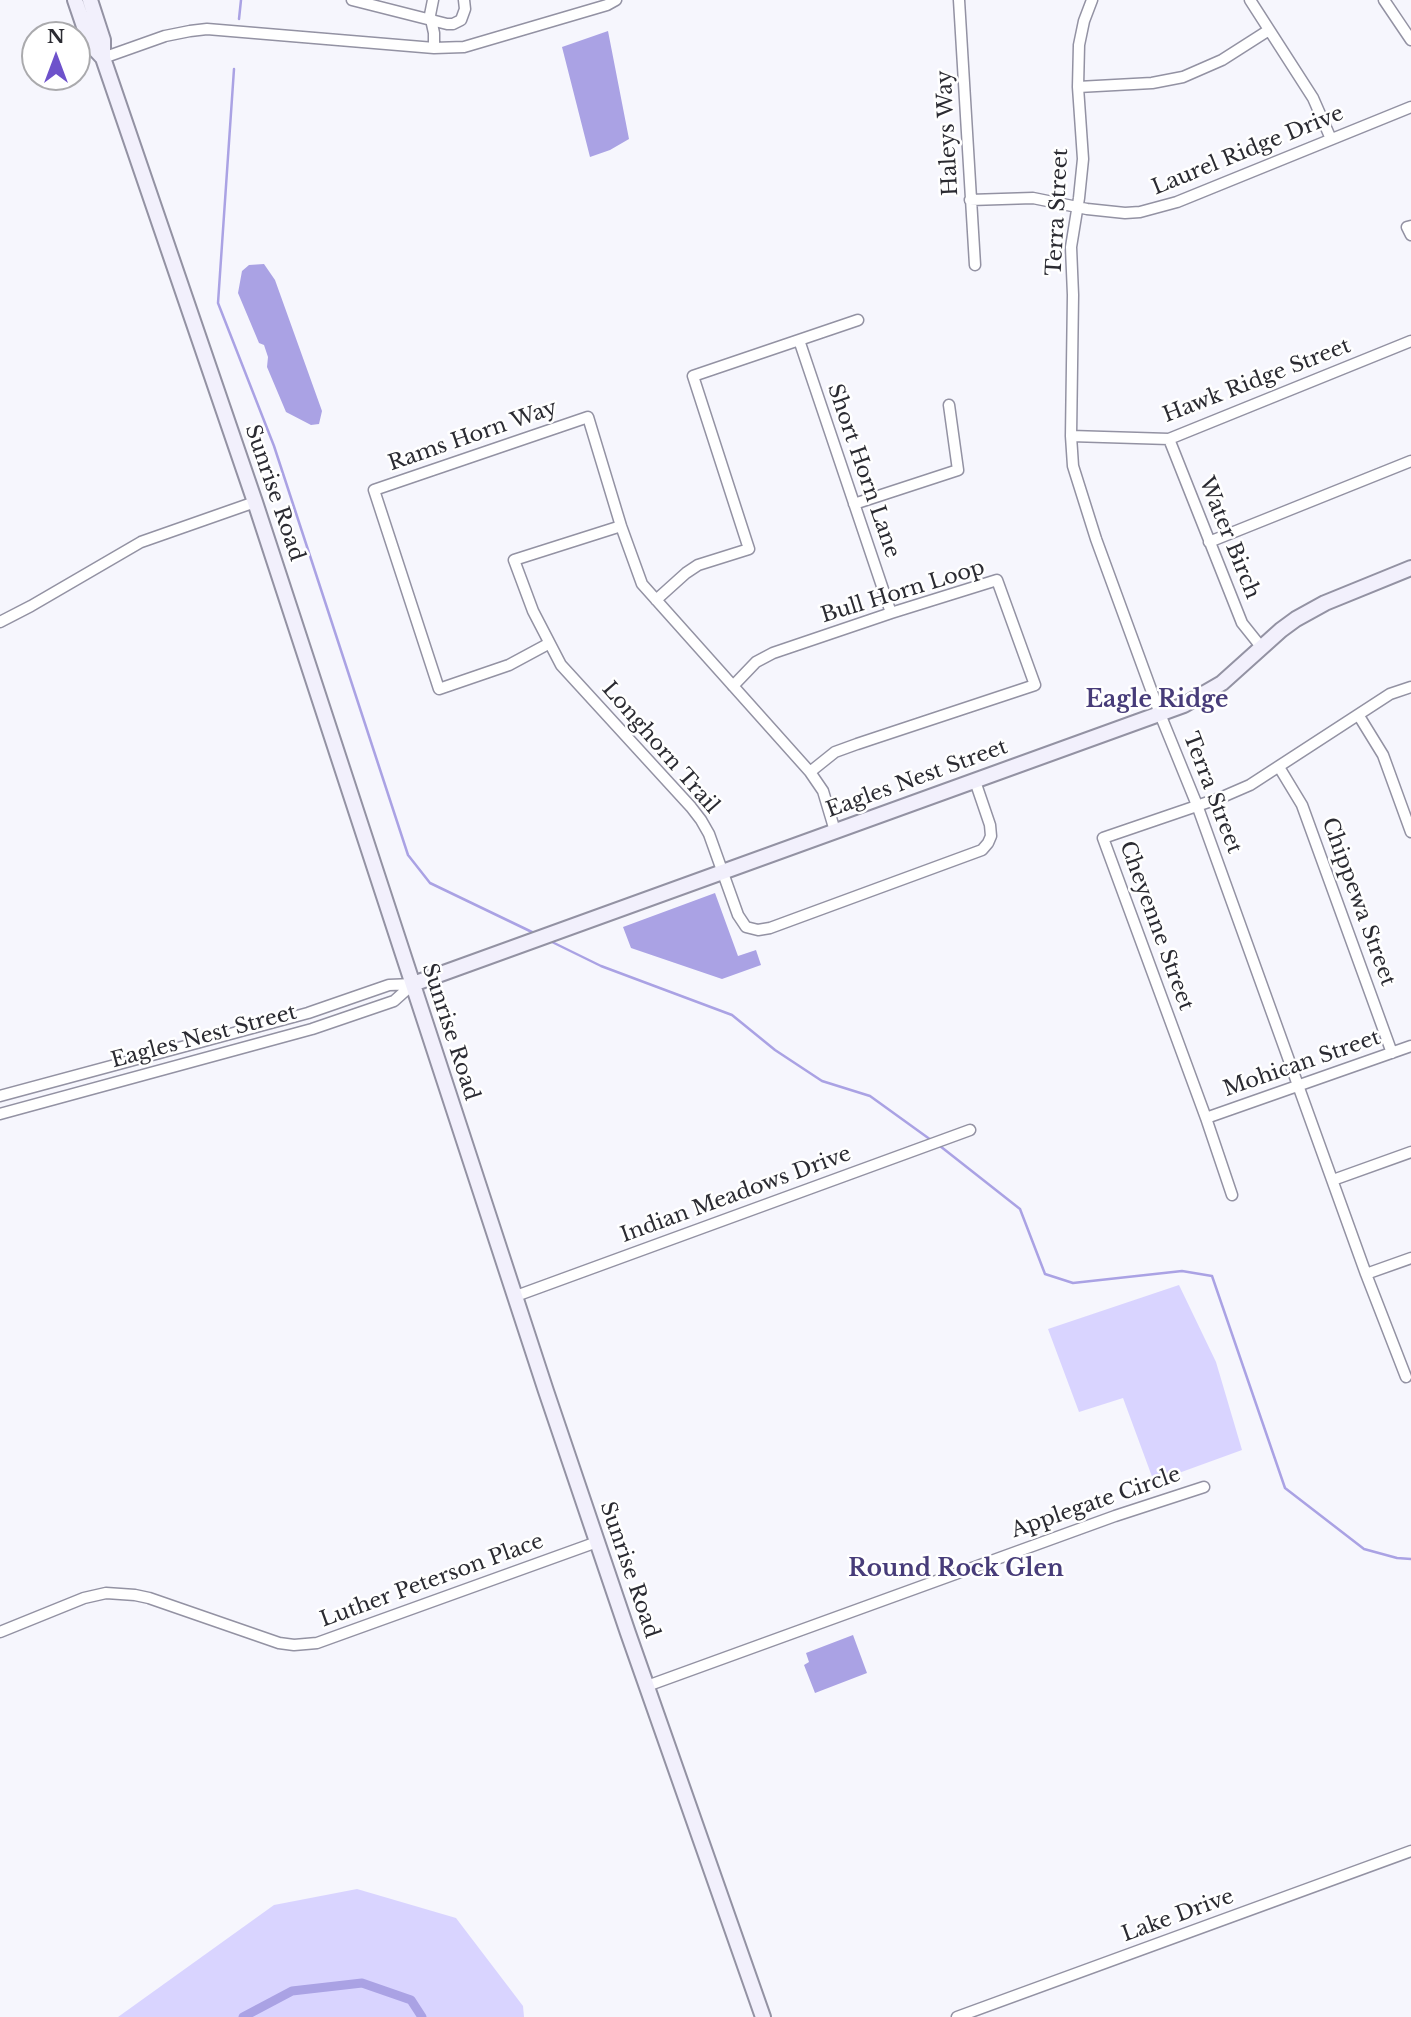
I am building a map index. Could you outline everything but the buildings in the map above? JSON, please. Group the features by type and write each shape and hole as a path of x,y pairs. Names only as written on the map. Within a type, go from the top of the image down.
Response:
{"main road":[{"name":"Sunrise Road","path":"75,0 90,44 103,58"},
{"name":"Sunrise Road","path":"90,0 103,40 103,58 255,502 545,1391 763,2017"},
{"name":"Eagles Nest Street","path":"413,984 1197,699 1233,674 1281,630 1313,609 1411,568"}],"street":[{"path":"352,0 447,24 457,22 463,16 464,0"},
{"path":"433,0 430,20 434,33 434,48"},
{"path":"103,58 165,36 207,29 434,48 464,47 616,0"},
{"name":"Haleys Way","path":"959,0 975,265"},
{"name":"Terra Street","path":"1092,0 1079,45 1078,86 1083,159 1071,247 1073,466 1083,503 1160,714 1197,805 1366,1274 1406,1362 1406,1377"},
{"path":"1250,0 1313,98 1331,139"},
{"path":"1384,0 1411,40"},
{"path":"1078,86 1152,83 1183,77 1222,60 1269,30"},
{"name":"Laurel Ridge Drive","path":"970,200 1033,198 1125,213 1156,209 1411,107"},
{"path":"1411,226 1407,227 1411,235"},
{"path":"656,600 698,565 749,549 693,376 858,320"},
{"name":"Short Horn Lane","path":"799,340 891,613"},
{"name":"Hawk Ridge Street","path":"1071,436 1169,439 1411,341"},
{"path":"854,503 958,470 949,405"},
{"name":"Rams Horn Way","path":"548,644 509,665 439,689 374,489 588,417 621,526 642,584 810,772 823,791 835,831"},
{"name":"Water Birch","path":"1169,439 1242,623 1262,648"},
{"path":"1209,542 1411,461"},
{"path":"0,622 141,542 255,502"},
{"name":"Longhorn Trail","path":"621,526 514,560 533,611 561,665 691,807 709,834 737,915 752,930 770,928 982,850 991,836 990,825 975,781"},
{"name":"Bull Horn Loop","path":"733,685 756,662 773,653 997,580 1035,685 835,752 810,772"},
{"name":"Cheyenne Street","path":"1232,1195 1103,838 1230,795 1279,767 1390,694 1411,687"},
{"path":"1359,716 1383,755 1411,832"},
{"name":"Chippewa Street","path":"1279,767 1302,805 1392,1053"},
{"name":"Eagles Nest Street","path":"0,1096 307,1013 389,985 413,984"},
{"name":"Eagles Nest Street","path":"0,1114 312,1029 394,1001 413,984"},
{"name":"Mohican Street","path":"1206,1118 1411,1046"},
{"name":"Indian Meadows Drive","path":"516,1296 970,1130"},
{"path":"1333,1180 1411,1152"},
{"path":"1366,1274 1411,1258"},
{"name":"Applegate Circle","path":"647,1686 1102,1521 1204,1487"},
{"name":"Luther Peterson Place","path":"0,1632 84,1598 106,1593 149,1598 279,1643 317,1643 597,1542"},
{"name":"Lake Drive","path":"957,2017 1411,1851"}],"shaded area":[{"path":"608,31 629,139 590,157 562,47"},
{"path":"264,264 275,280 322,411 319,424 311,425 286,412 267,367 268,357 264,345 259,343 238,293 242,271 249,265"},
{"path":"715,893 738,956 756,950 761,965 722,979 631,948 623,927"},
{"path":"1179,1285 1216,1362 1242,1450 1154,1482 1123,1398 1079,1412 1048,1329"},
{"path":"853,1635 867,1673 815,1693 804,1665 809,1662 806,1653"},
{"path":"357,1889 456,1918 523,2006 524,2017 118,2017 274,1905"}],"waterway":[{"path":"239,19 241,0"},
{"path":"234,69 218,303 274,446 408,855 430,883 534,933"},
{"path":"550,941 601,966 732,1015 775,1050 822,1081 870,1096 931,1140"},
{"path":"940,1146 1020,1209 1045,1274 1073,1283 1182,1271 1212,1276 1285,1488 1364,1549 1411,1559"},
{"path":"243,2017 292,1991 362,1983 411,2000 422,2017"}],"district":[{"name":"Eagle Ridge","path":"1157,701"},
{"name":"Round Rock Glen","path":"956,1570"}]}
